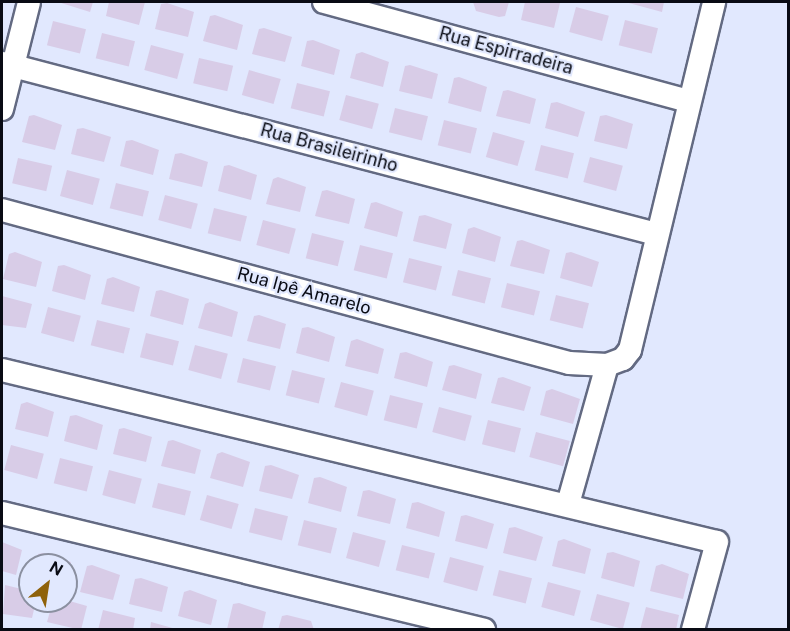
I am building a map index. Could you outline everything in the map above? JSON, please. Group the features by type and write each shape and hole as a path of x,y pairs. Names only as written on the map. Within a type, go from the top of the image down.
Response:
{"street":[{"path":"2,109 7,64 29,2"},
{"name":"Rua Espirradeira","path":"324,2 689,101"},
{"path":"568,504 607,364 623,359 630,350 656,234 714,2"},
{"name":"Rua Brasileirinho","path":"7,64 656,234"},
{"name":"Rua Ipê Amarelo","path":"2,210 569,363 607,364"},
{"path":"2,370 568,504 717,542 693,630"},
{"path":"2,513 408,621 484,630"}],"building":[{"path":"58,2 93,2 90,12"},
{"path":"109,2 145,2 139,25 106,16"},
{"path":"473,2 509,2 505,16 499,17 476,11"},
{"path":"525,2 560,3 554,28 521,20"},
{"path":"625,2 664,2 662,12"},
{"path":"167,3 194,12 188,37 155,29 161,4"},
{"path":"576,7 609,16 602,41 569,32"},
{"path":"215,15 243,25 237,50 203,41 210,16"},
{"path":"625,20 658,28 652,53 619,45"},
{"path":"53,21 86,29 80,53 47,45"},
{"path":"264,28 292,37 285,62 252,54 259,29"},
{"path":"102,33 135,41 129,66 96,58"},
{"path":"313,40 340,50 334,75 301,66 307,41"},
{"path":"151,45 184,54 177,79 144,70"},
{"path":"362,52 389,62 383,87 350,78 356,54"},
{"path":"199,58 233,66 227,91 193,83"},
{"path":"410,65 438,74 432,99 399,91 405,66"},
{"path":"249,70 281,79 274,104 242,95"},
{"path":"459,77 487,87 481,112 448,103 454,78"},
{"path":"297,83 330,91 324,116 291,108"},
{"path":"508,90 536,99 530,124 496,116 503,91"},
{"path":"346,95 379,104 372,129 339,120"},
{"path":"557,102 585,112 578,137 545,128 551,103"},
{"path":"395,108 428,116 422,140 389,132"},
{"path":"34,115 62,125 55,150 22,142 29,116"},
{"path":"606,115 633,124 627,149 594,141 600,116"},
{"path":"444,120 477,128 471,153 438,145"},
{"path":"83,128 111,137 104,162 71,154 77,129"},
{"path":"493,132 525,141 518,166 486,157"},
{"path":"132,140 159,150 153,175 120,166 126,141"},
{"path":"541,145 574,153 568,178 535,170"},
{"path":"181,153 208,162 202,187 169,179 175,154"},
{"path":"590,157 623,166 616,191 583,182"},
{"path":"18,158 52,166 46,191 12,183"},
{"path":"229,165 257,175 251,200 218,191 224,166"},
{"path":"67,170 100,179 93,205 60,196"},
{"path":"278,177 306,187 300,212 266,204 273,179"},
{"path":"116,183 149,191 143,216 110,208"},
{"path":"327,190 355,199 349,224 315,216 322,191"},
{"path":"165,195 198,204 191,229 158,220"},
{"path":"376,202 403,212 397,237 364,228 371,203"},
{"path":"214,208 247,216 241,241 208,233"},
{"path":"425,215 452,224 446,249 413,241 419,216"},
{"path":"263,220 296,229 289,254 256,245"},
{"path":"474,227 501,237 495,262 462,253 468,229"},
{"path":"312,233 344,241 338,266 306,258"},
{"path":"522,240 550,250 544,274 510,266 517,241"},
{"path":"360,245 393,253 387,278 354,270"},
{"path":"15,252 42,262 36,287 3,279 9,254"},
{"path":"571,252 599,262 592,287 560,278 566,253"},
{"path":"409,258 442,266 436,290 403,282"},
{"path":"64,265 91,275 85,300 52,291 58,266"},
{"path":"458,270 491,278 485,303 452,295"},
{"path":"113,277 140,287 134,312 101,304 107,279"},
{"path":"507,283 540,291 534,315 501,307"},
{"path":"161,290 189,299 183,325 150,316 156,291"},
{"path":"556,295 589,303 583,328 550,320"},
{"path":"2,296 32,304 26,328 2,325"},
{"path":"210,302 238,312 232,337 198,328 205,304"},
{"path":"48,307 81,316 74,342 41,333"},
{"path":"259,315 286,324 280,349 247,341 254,316"},
{"path":"97,320 130,328 124,353 91,345"},
{"path":"308,327 335,337 329,362 296,353 302,328"},
{"path":"146,333 179,341 173,365 140,357"},
{"path":"357,339 384,349 378,374 345,366 351,341"},
{"path":"195,345 228,354 221,379 188,370"},
{"path":"406,352 433,362 427,387 394,378 400,353"},
{"path":"243,358 276,366 270,390 237,382"},
{"path":"454,365 482,374 476,399 442,390 449,366"},
{"path":"292,370 325,378 319,403 286,395"},
{"path":"503,377 531,387 524,411 491,403 498,378"},
{"path":"341,382 374,391 367,416 334,407"},
{"path":"552,389 580,399 573,424 540,415 546,391"},
{"path":"390,395 423,403 417,428 384,420"},
{"path":"27,402 54,412 48,437 15,429 21,404"},
{"path":"439,407 472,416 465,441 432,432"},
{"path":"76,415 103,425 97,450 64,441 70,416"},
{"path":"488,420 521,428 515,452 482,444"},
{"path":"124,428 152,437 146,462 113,454 119,429"},
{"path":"536,432 570,441 563,466 529,457"},
{"path":"173,440 201,450 195,474 161,466 168,441"},
{"path":"11,445 44,454 37,479 4,470"},
{"path":"222,452 250,462 243,487 210,478 217,454"},
{"path":"60,458 93,466 87,491 54,483"},
{"path":"271,465 299,475 292,499 259,491 265,466"},
{"path":"109,470 142,479 135,504 102,495"},
{"path":"320,477 347,487 341,512 308,503 314,478"},
{"path":"158,483 191,491 185,515 152,507"},
{"path":"369,490 396,499 390,524 357,516 363,491"},
{"path":"207,495 239,504 232,529 200,520"},
{"path":"418,502 445,512 439,537 406,528 412,503"},
{"path":"255,508 288,516 282,540 249,532"},
{"path":"466,515 494,524 487,549 455,541 461,516"},
{"path":"304,520 337,528 331,553 298,545"},
{"path":"515,527 543,537 536,561 503,553 509,528"},
{"path":"353,532 386,541 379,567 346,558"},
{"path":"564,539 591,549 585,574 552,566 558,541"},
{"path":"2,542 22,550 21,553 18,553 16,575 2,571"},
{"path":"402,545 435,553 429,578 396,570"},
{"path":"613,552 640,561 634,587 601,578 607,553"},
{"path":"450,557 484,566 477,591 443,582"},
{"path":"662,564 689,574 683,599 650,591 656,566"},
{"path":"92,565 120,575 113,600 80,592 87,566"},
{"path":"499,570 532,578 526,603 493,595"},
{"path":"141,578 168,587 162,612 129,604 135,579"},
{"path":"548,582 581,591 574,616 541,607"},
{"path":"5,585 18,588 18,613 33,613 32,618 3,614"},
{"path":"190,590 217,600 211,625 178,616 184,592"},
{"path":"597,594 630,603 623,629 590,620"},
{"path":"78,603 87,606 81,630 47,622 50,613 78,613"},
{"path":"239,603 266,612 262,630 227,629 233,604"},
{"path":"646,607 679,615 676,630 640,630"},
{"path":"103,610 135,618 133,630 98,630"},
{"path":"287,615 311,621 314,630 278,630 282,616"},
{"path":"151,622 176,629 176,630 150,630"}]}
